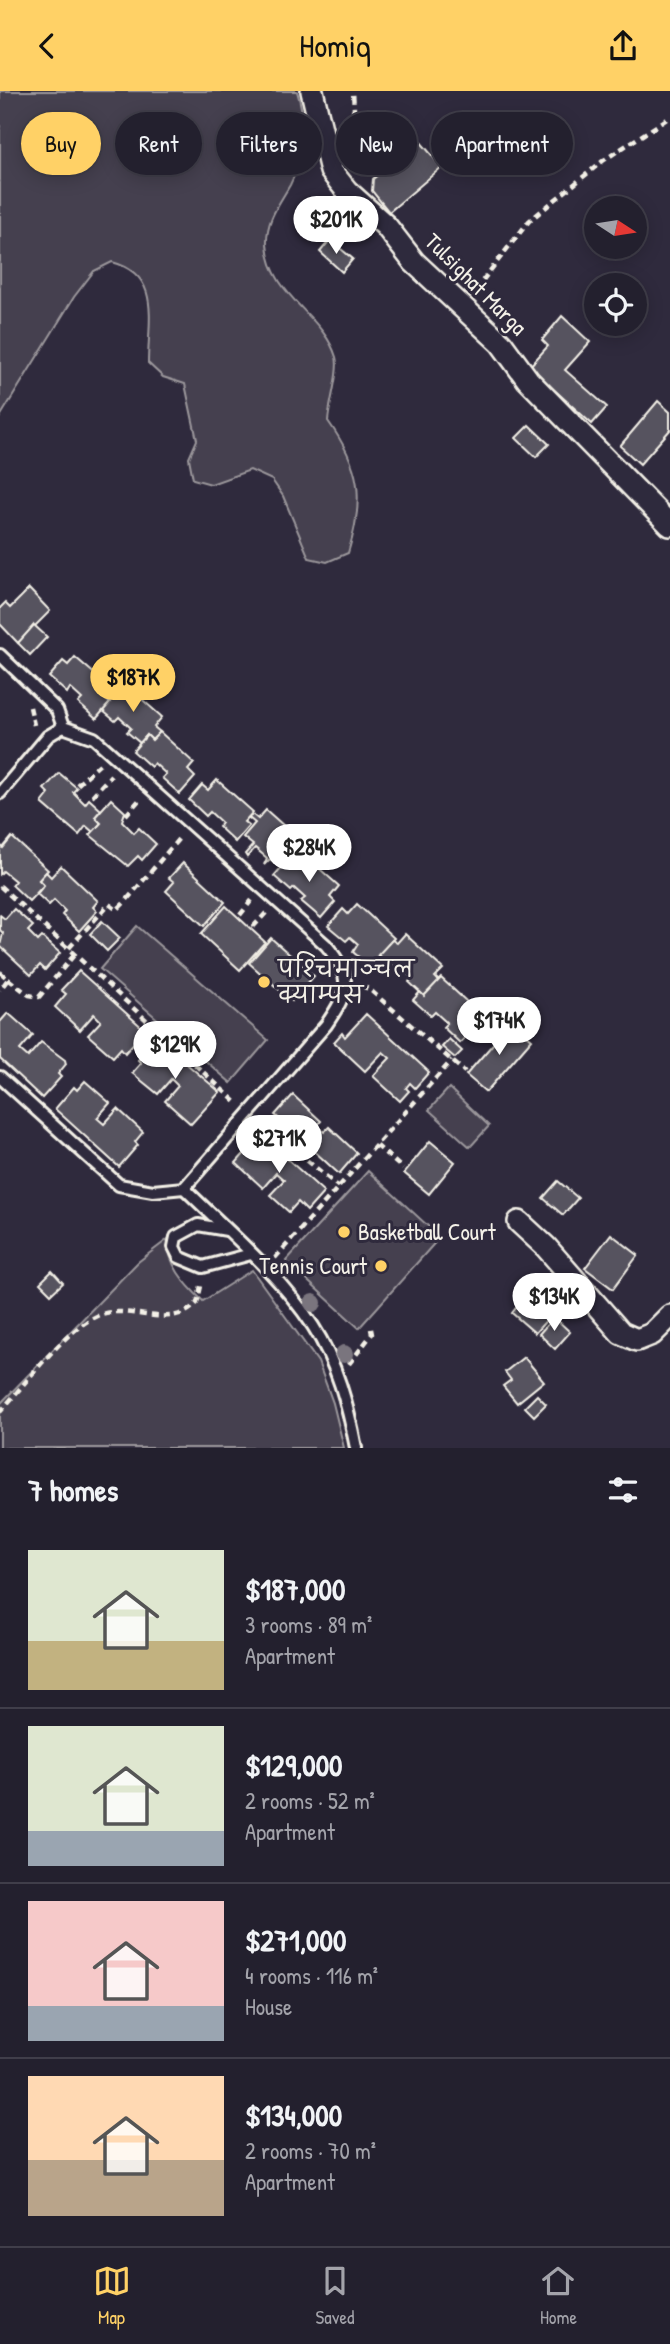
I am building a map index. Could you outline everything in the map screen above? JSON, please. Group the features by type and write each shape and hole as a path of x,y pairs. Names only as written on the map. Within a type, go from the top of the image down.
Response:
{"street":[{"name":"Tulsighat Marga","path":"312,91 331,171 347,191 386,226 414,262 501,343 528,380 670,525"},
{"path":"519,1222 546,1247 621,1333 637,1340 652,1334 670,1316"}],"lane":[{"path":"0,655 57,710 63,727"},
{"path":"0,793 48,736 63,727"},
{"path":"0,1077 119,1185 153,1191 184,1188 326,1025 343,1000 348,981 326,945 94,738 63,727"},
{"path":"184,1188 251,1254 313,1326 340,1383 356,1448"},
{"path":"227,1230 198,1225 176,1237 174,1247 179,1257 203,1267 251,1254"}],"path":[{"path":"462,308 528,221 604,160 670,117"},
{"path":"27,702 33,715 33,733"},
{"path":"92,796 115,773 94,756"},
{"path":"77,785 94,766 102,763"},
{"path":"126,815 143,799 133,789"},
{"path":"173,827 187,840"},
{"path":"69,948 109,904 117,910 125,902 182,835"},
{"path":"0,886 237,1106 247,1094"},
{"path":"245,892 274,919"},
{"path":"240,915 252,899"},
{"path":"253,927 267,912"},
{"path":"0,972 29,995 39,997 75,954"},
{"path":"0,990 8,979"},
{"path":"353,983 369,989 465,1072"},
{"path":"278,1268 270,1260 452,1060"},
{"path":"256,1118 339,1187"},
{"path":"376,1145 402,1169"},
{"path":"0,1412 82,1324 103,1314 157,1317 179,1315 193,1307 201,1291 203,1267"},
{"path":"342,1358 347,1368 372,1334 370,1324"}],"shaded area":[{"path":"0,91 297,91 301,112 216,112 216,175 294,175 271,220 267,244 270,262 277,278 320,329 336,357 337,370 328,421 353,468 358,499 357,516 348,553 327,562 309,558 283,496 272,480 250,470 211,484 193,479 189,458 197,440 185,384 163,377 148,363 149,302 139,277 128,268 112,262 94,271 74,297 0,417"},
{"path":"137,926 268,1040 231,1083 100,969"},
{"path":"449,1088 489,1126 470,1147 429,1110"},
{"path":"368,1171 440,1237 359,1328 286,1261"},
{"path":"168,1239 174,1265 184,1281 203,1301 252,1270 318,1362 333,1403 344,1448 0,1448 0,1404 138,1262"}],"building":[{"path":"419,140 431,154 433,175 389,212 372,191 373,179 378,175 417,175"},
{"path":"330,240 353,259 342,272 320,252"},
{"path":"562,316 590,342 565,370 607,407 592,424 529,367 548,346 542,340"},
{"path":"658,401 670,412 670,430 640,464 620,446"},
{"path":"529,425 549,444 536,457 516,438"},
{"path":"29,589 50,611 18,643 0,624 0,608 5,603 10,608"},
{"path":"34,625 47,637 30,655 18,643"},
{"path":"75,657 112,689 104,698 110,703 96,719 78,703 82,699 70,688 67,693 49,677 63,661 68,665"},
{"path":"126,685 162,717 154,727 160,732 152,740 147,735 140,743 127,732 131,728 119,717 115,721 103,711 110,703 104,698 112,689 118,695"},
{"path":"160,732 194,763 188,770 195,777 180,794 162,778 166,774 154,763 151,767 133,751 147,735 152,740"},
{"path":"59,773 77,788 73,792 85,804 89,799 101,810 95,817 101,823 93,832 86,826 79,835 42,803 49,794 44,789"},
{"path":"217,780 253,812 244,822 249,826 235,842 219,827 222,823 210,812 206,816 189,800 202,785 208,790"},
{"path":"111,799 125,812 122,821 134,833 139,828 156,844 142,860 138,856 128,866 90,835 101,823 95,817"},
{"path":"266,810 302,842 294,852 299,857 293,864 288,860 281,868 270,859 264,865 267,858 255,848 247,857 245,854 253,845 243,837 255,823 249,818 252,814 258,819"},
{"path":"12,837 48,870 39,880 44,885 29,901 12,885 15,881 3,871 0,874 0,845 3,848"},
{"path":"302,853 339,886 330,897 335,902 321,918 301,901 305,898 294,888 291,891 274,876 288,860 293,864"},
{"path":"183,863 225,902 204,926 166,891 174,882 169,878"},
{"path":"61,866 98,901 93,907 97,911 79,931 62,915 65,911 54,900 49,905 37,894 44,885 39,880 46,872 51,877"},
{"path":"357,904 394,938 369,966 353,952 358,944 350,937 346,941 328,926 343,909 348,914"},
{"path":"226,906 265,942 240,970 201,934"},
{"path":"14,909 33,926 28,931 38,941 42,937 60,953 45,970 40,965 31,975 0,946 3,933 0,930 0,915 5,919"},
{"path":"102,921 120,938 107,951 90,934"},
{"path":"405,934 443,969 435,977 439,981 424,996 409,982 412,978 399,966 395,971 378,955 392,940 397,943"},
{"path":"271,938 314,976 292,1001 249,963"},
{"path":"79,971 145,1030 125,1053 121,1048 113,1057 88,1035 101,1021 94,1014 80,1030 55,1007 66,994 61,990"},
{"path":"441,978 478,1012 469,1022 475,1027 460,1043 443,1027 447,1023 435,1012 431,1016 413,1000 420,992 424,996"},
{"path":"8,1013 33,1035 20,1050 28,1057 41,1042 65,1060 66,1064 58,1074 61,1077 42,1098 0,1059 0,1022"},
{"path":"366,1014 429,1072 415,1088 410,1083 406,1088 409,1091 400,1101 373,1076 390,1058 383,1052 365,1071 334,1042 342,1033 345,1037"},
{"path":"512,1022 532,1039 486,1092 466,1075"},
{"path":"156,1038 220,1092 191,1124 165,1101 178,1086 171,1079 158,1094 132,1073 141,1063 138,1060"},
{"path":"449,1039 462,1051 455,1058 442,1047"},
{"path":"85,1081 110,1103 97,1118 104,1124 118,1109 143,1132 135,1142 138,1145 119,1167 55,1109 74,1087 77,1090"},
{"path":"293,1095 321,1121 317,1126 324,1132 329,1127 357,1153 339,1174 275,1115"},
{"path":"261,1135 324,1192 307,1211 298,1202 289,1212 270,1195 284,1180 276,1173 263,1188 236,1163"},
{"path":"430,1141 455,1162 429,1194 404,1173"},
{"path":"558,1181 578,1198 563,1215 543,1198"},
{"path":"611,1234 638,1255 613,1289 585,1268"},
{"path":"52,1271 63,1283 51,1294 40,1283"},
{"path":"540,1277 565,1299 535,1333 512,1313"},
{"path":"554,1317 570,1332 555,1349 539,1334"},
{"path":"524,1357 544,1381 517,1403 503,1386 511,1380 505,1372"},
{"path":"537,1395 546,1404 534,1416 525,1407"}],"place":[{"name":"पश्‍चिमाञ्‍चल क्याम्पस","path":"264,982"},
{"name":"Basketball Court","path":"344,1232"},
{"name":"Tennis Court","path":"381,1266"}]}
